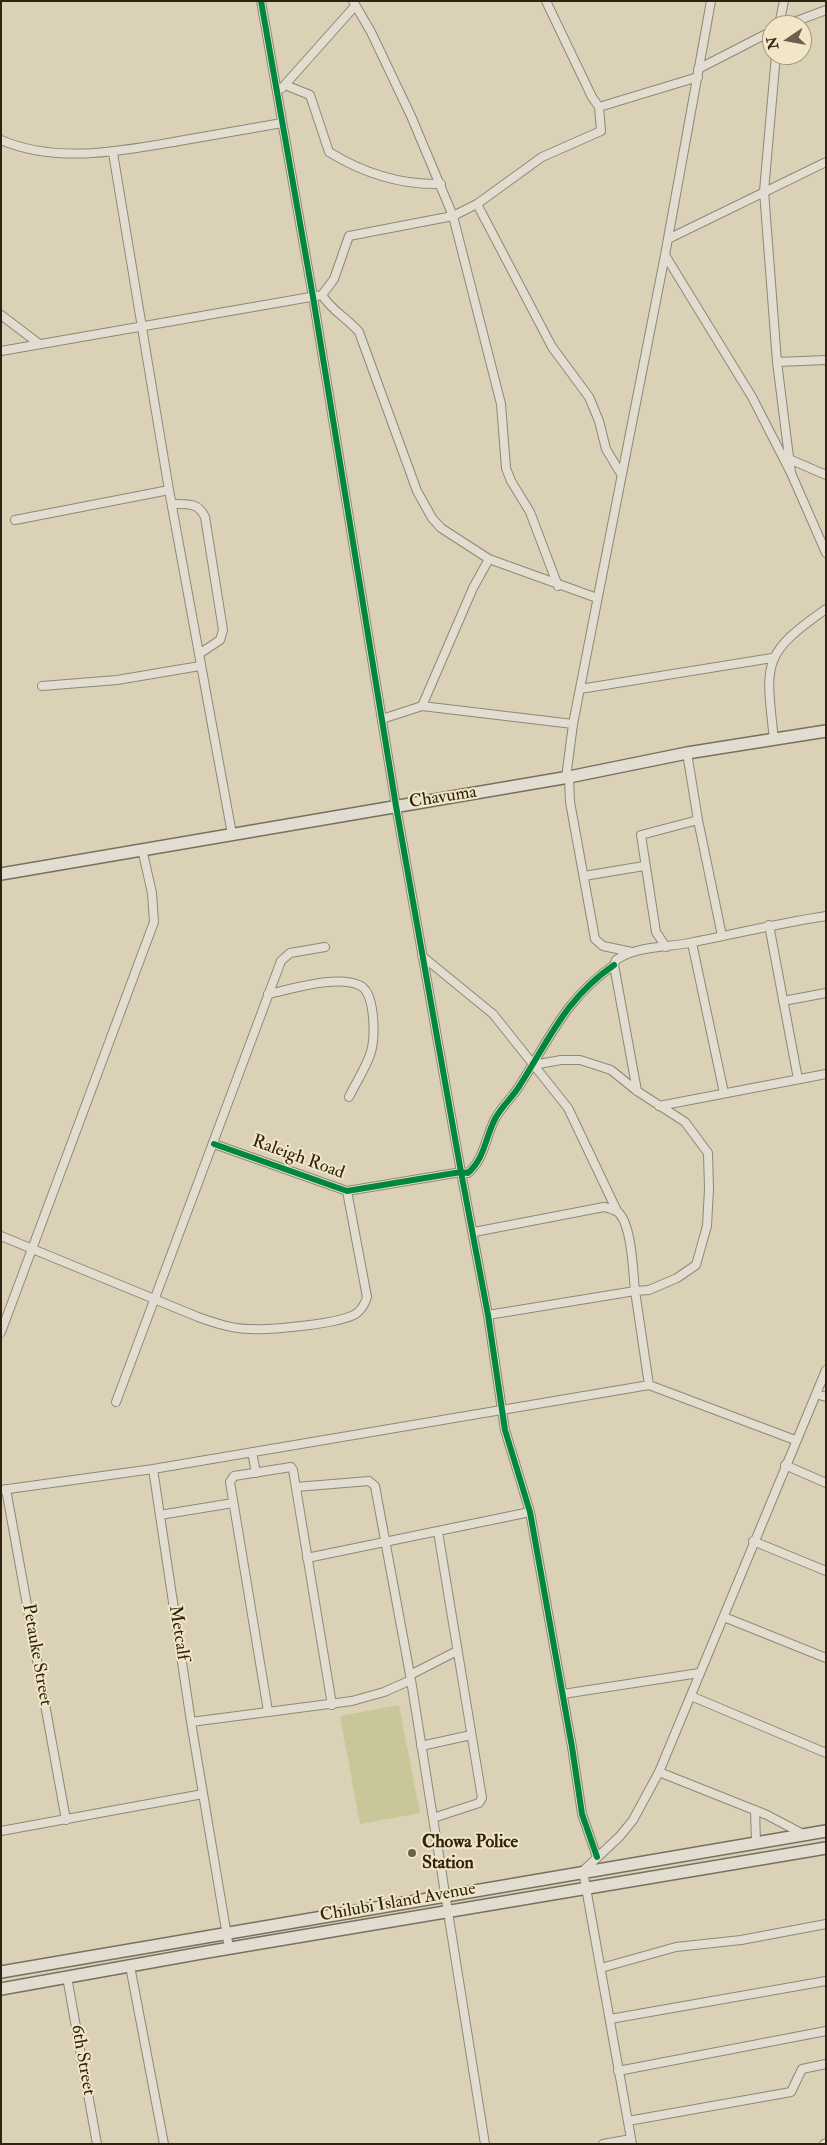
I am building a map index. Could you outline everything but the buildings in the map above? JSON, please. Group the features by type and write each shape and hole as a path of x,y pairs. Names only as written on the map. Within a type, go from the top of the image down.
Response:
{"street":[{"path":"261,1 313,297 396,806 461,1172 474,1232 505,1430 530,1512 563,1694 582,1814 597,1857"},
{"path":"1,350 322,295 334,280 349,236 453,216 477,204 542,157 602,131 599,107 592,97 546,1"},
{"path":"632,952 603,946 595,939 567,778 572,724 665,254 711,1"},
{"path":"781,15 784,1"},
{"path":"277,93 354,4 390,70 441,184 453,216 498,392 506,468 510,481 530,512 558,586"},
{"path":"812,15 826,10"},
{"path":"599,107 698,73 762,37"},
{"path":"775,65 764,191 778,362 791,473"},
{"path":"285,85 310,95 329,152 372,175 416,184 441,184"},
{"path":"1,140 31,150 58,153 113,153 282,123"},
{"path":"113,153 169,490 232,834"},
{"path":"668,238 826,162"},
{"path":"477,204 552,347 589,396 597,414 606,449 621,474"},
{"path":"665,254 752,397 791,473 826,554"},
{"path":"322,295 336,313 350,322 358,332 388,418 417,491 428,513 442,528 489,559 558,586 596,598"},
{"path":"1,315 38,343"},
{"path":"778,362 826,360"},
{"path":"789,459 826,475"},
{"path":"16,520 169,490"},
{"path":"172,504 193,504 201,508 204,517 224,630 220,640 199,654"},
{"path":"422,706 469,597 489,559"},
{"path":"774,740 769,691 772,658 789,636 826,609"},
{"path":"580,689 772,658"},
{"path":"42,686 117,680 200,666"},
{"path":"382,719 422,706 572,724"},
{"name":"Chavuma","path":"1,874 567,778 687,753 826,731"},
{"path":"687,753 698,820 722,936"},
{"path":"666,947 656,932 644,866 641,835 698,820"},
{"path":"1,1332 154,922 152,893 142,849"},
{"path":"584,876 644,866"},
{"path":"637,1091 614,966 616,960 632,952 692,943 769,925 826,916"},
{"path":"769,925 798,1079"},
{"path":"692,943 724,1093"},
{"path":"116,1402 214,1144 268,994 284,956 290,953 325,947"},
{"path":"422,956 493,1014 568,1108 628,1232 649,1385"},
{"path":"461,1172 468,1173 478,1164 495,1118 516,1091 568,1006 592,980 614,966"},
{"path":"268,994 330,982 349,982 365,989 372,1006 373,1040 368,1058 349,1097"},
{"path":"783,1001 826,993"},
{"path":"488,1315 649,1290 677,1278 696,1265 707,1226 708,1153 685,1122 637,1091 611,1070 580,1060 561,1060 533,1064"},
{"path":"659,1106 826,1074"},
{"name":"Raleigh Road","path":"214,1144 347,1191 461,1172"},
{"path":"1,1236 33,1247 198,1317 226,1326 250,1330 286,1328 351,1316 364,1306 366,1297 347,1191"},
{"path":"474,1232 604,1207 618,1211"},
{"path":"1,1303 10,1307"},
{"path":"603,2144 632,2141 583,1871 620,1836 633,1820 659,1772 724,1617 753,1541 826,1370"},
{"path":"3,1490 153,1469 649,1385 796,1440"},
{"path":"816,1394 826,1397"},
{"path":"252,1452 256,1473"},
{"path":"785,1465 826,1483"},
{"path":"268,1711 230,1478 291,1468 294,1470 332,1705"},
{"name":"Metcalf","path":"153,1469 191,1722 229,1948"},
{"path":"296,1488 341,1482 373,1483 411,1677 444,1895 485,2144"},
{"name":"Petauke Street","path":"3,1490 66,1820"},
{"path":"160,1515 233,1503"},
{"path":"307,1558 530,1512"},
{"path":"433,1818 482,1801 438,1532"},
{"path":"753,1541 826,1571"},
{"path":"724,1617 826,1658"},
{"path":"191,1722 268,1711 332,1705 369,1698 457,1651"},
{"path":"563,1694 699,1673"},
{"path":"691,1696 826,1753"},
{"path":"421,1746 471,1735"},
{"path":"659,1772 755,1810 803,1834"},
{"path":"1,1831 204,1794"},
{"path":"755,1810 756,1842"},
{"name":"Chilubi Island Avenue","path":"1,1972 583,1871 826,1831"},
{"name":"Chilubi Island Avenue","path":"1,1989 229,1948 448,1913 826,1848"},
{"path":"601,1968 676,1947 741,1940 826,1924"},
{"path":"130,1966 164,2144"},
{"name":"6th Street","path":"67,1977 97,2144"},
{"path":"610,2019 826,1981"},
{"path":"618,2071 826,2031"},
{"path":"628,2121 792,2092 802,2069 826,2064"}],"shaded area":[{"path":"399,1705 420,1813 360,1824 340,1716"}],"cycle path":[{"path":"261,1 313,297 396,806 461,1172 468,1173 478,1161 498,1115 571,1005 583,991 614,965"},
{"path":"214,1144 347,1191 461,1172 488,1315 505,1430 530,1512 572,1747 582,1814 597,1857"}],"place":[{"name":"Chowa Police Station","path":"412,1853"}]}
